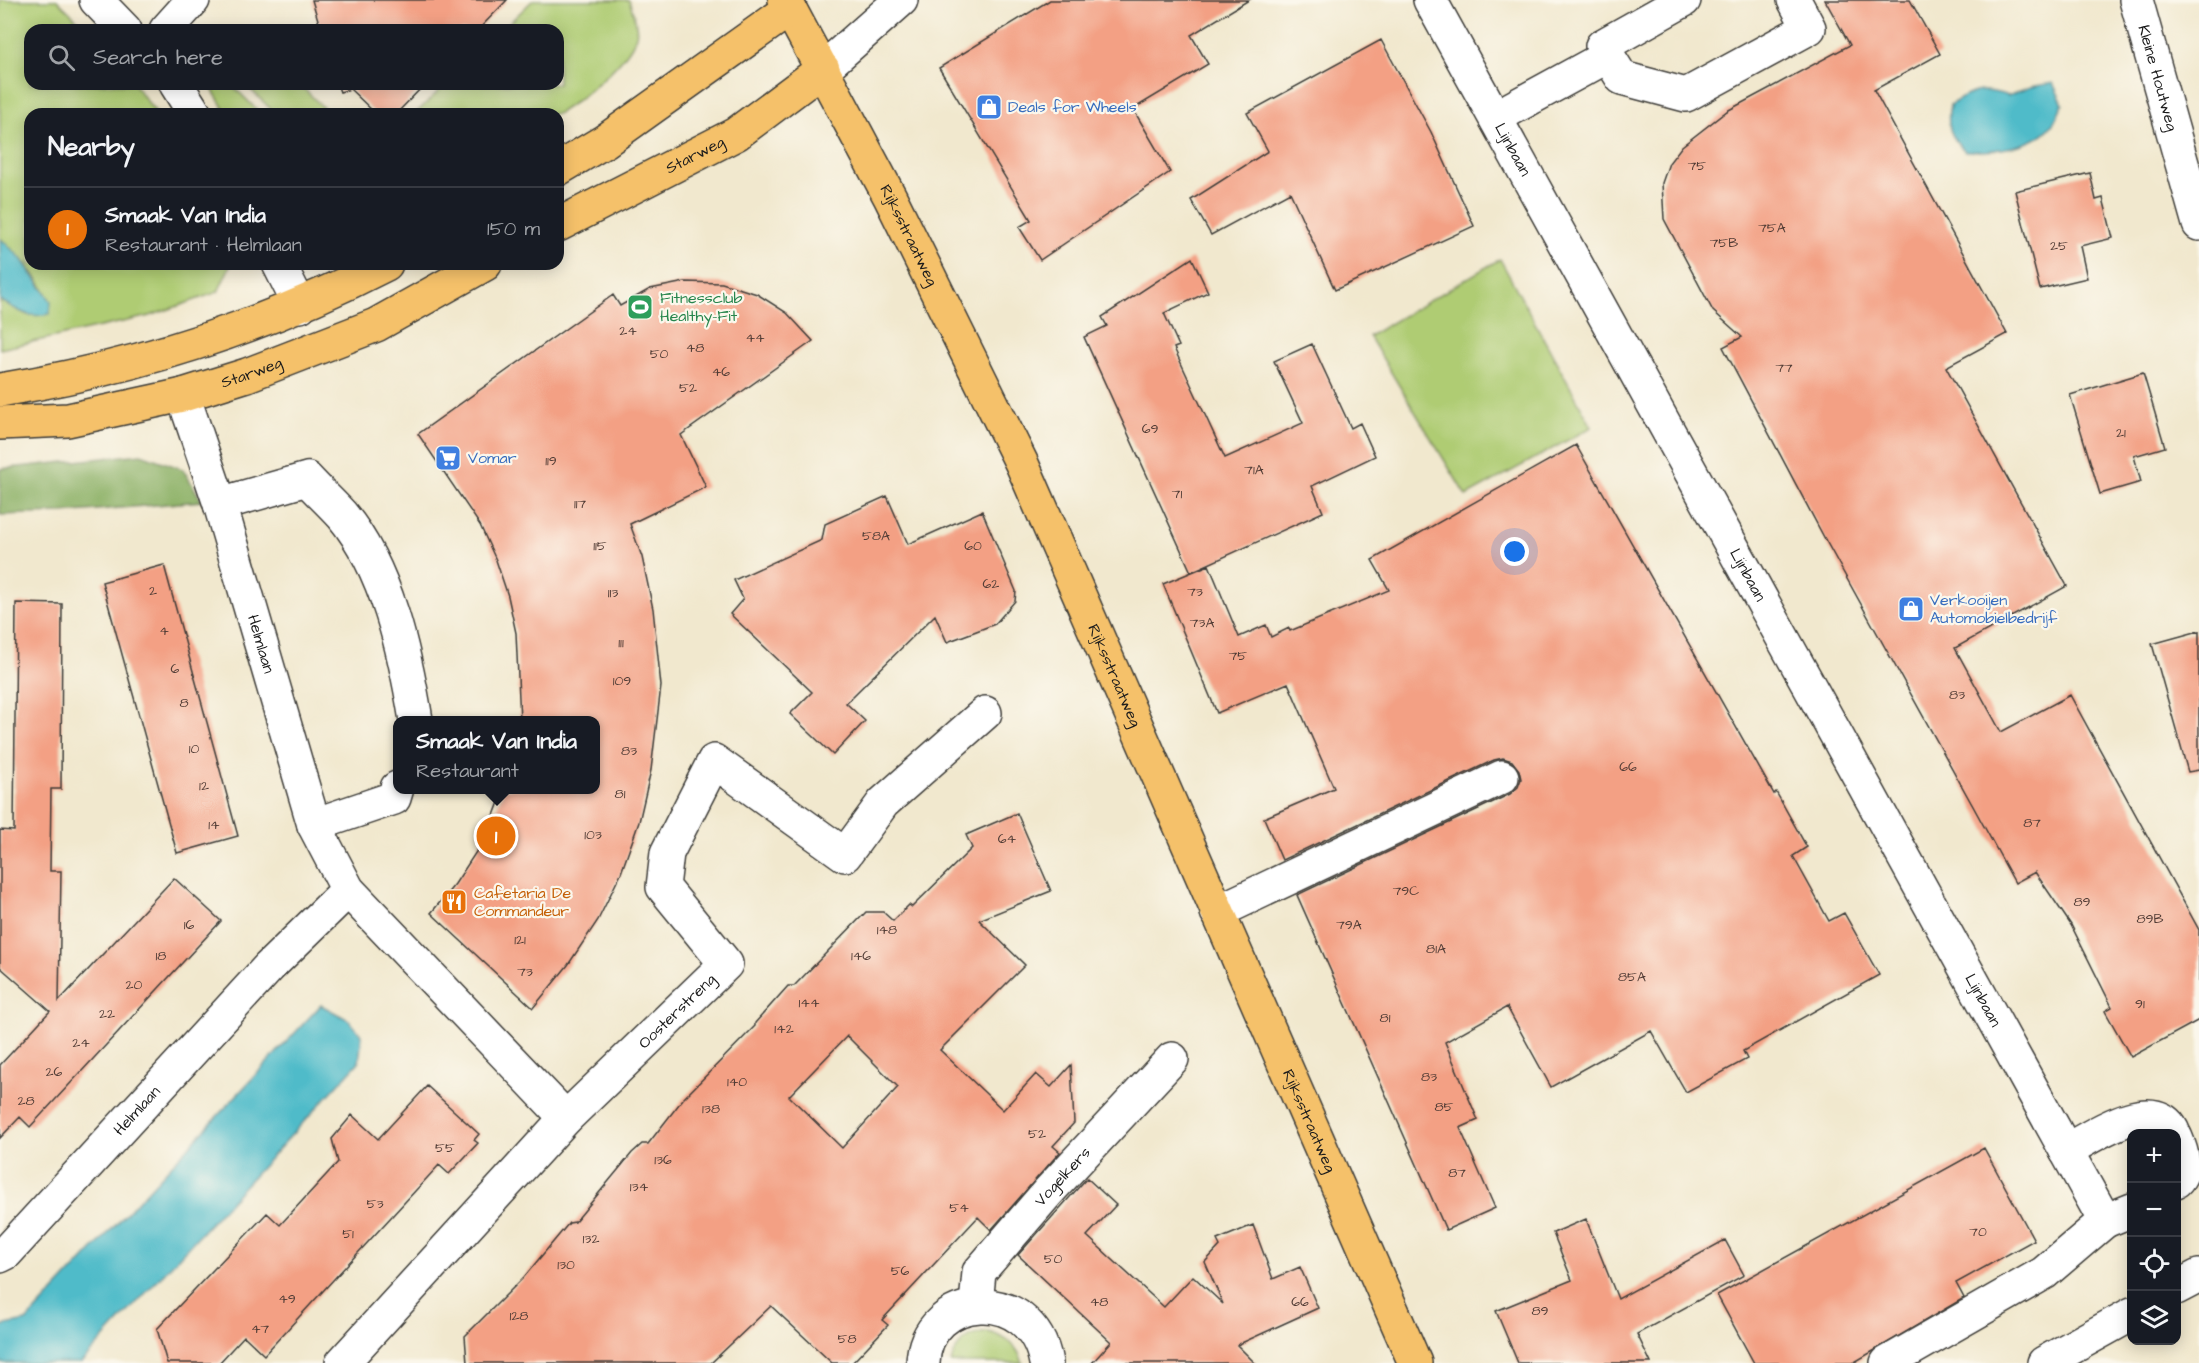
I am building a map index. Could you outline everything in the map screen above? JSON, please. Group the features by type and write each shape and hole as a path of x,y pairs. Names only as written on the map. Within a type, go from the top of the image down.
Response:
{"main road":[{"name":"Rijksstraatweg","path":"793,3 823,69 890,197 1022,464 1415,1363"},
{"path":"564,165 605,141 793,3"},
{"name":"Starweg","path":"564,222 736,134 823,69"},
{"path":"0,390 60,380 169,350 300,306 374,270"},
{"name":"Starweg","path":"0,423 55,422 183,395 299,356 376,325 474,270"},
{"path":"183,395 300,306"}],"street":[{"path":"96,0 120,24"},
{"path":"171,24 193,0"},
{"path":"823,69 901,0"},
{"name":"Lijnbaan","path":"1430,0 2066,1151 2118,1216"},
{"path":"1684,0 1602,46 1606,57 1622,78 1686,95 1809,28 1794,0"},
{"name":"Kleine Houtweg","path":"2136,0 2199,224"},
{"path":"1496,117 1606,57"},
{"path":"180,90 191,108"},
{"path":"282,270 300,306"},
{"name":"Helmlaan","path":"183,395 220,504 314,825 348,890 566,1118"},
{"path":"220,504 307,479 343,516 375,568 407,667 415,716"},
{"name":"Oosterstreng","path":"342,1363 566,1118 726,964 663,886 667,853 714,761 845,855 883,803 985,713"},
{"path":"1217,912 1502,777"},
{"path":"314,825 394,798 395,794"},
{"name":"Helmlaan","path":"0,1256 6,1253 269,967 348,890"},
{"name":"Vogelkers","path":"976,1305 979,1272 1048,1192 1172,1059"},
{"path":"2066,1151 2118,1121 2150,1115 2172,1126 2173,1129"},
{"path":"2181,1150 2183,1155 2181,1177"},
{"path":"1887,1363 2044,1273 2118,1216"},
{"path":"2181,1285 2199,1276"},
{"path":"923,1363 930,1337 942,1322 958,1311 976,1305 997,1306 1017,1314 1032,1328 1043,1346 1046,1363"},
{"path":"2044,1363 2127,1317"}],"green space":[{"path":"0,0 57,0 82,24 24,24 24,90 139,90 152,108 24,108 24,262 0,238"},
{"path":"533,0 629,0 637,32 632,46 614,68 564,109 421,108 440,90 564,90 564,24 508,24"},
{"path":"213,90 237,90 255,108 223,108"},
{"path":"251,90 305,90 324,108 270,108"},
{"path":"1500,259 1592,427 1466,496 1369,336"},
{"path":"31,270 228,270 218,292 150,316 0,349 0,300 27,315 50,314 45,293"},
{"path":"141,454 183,469 202,501 62,513 0,515 0,469"},
{"path":"988,1332 1001,1336 1010,1343 1018,1351 1023,1363 951,1363 956,1350 964,1341 969,1337"}],"water":[{"path":"2053,83 2063,104 2052,125 2035,139 2012,147 1987,151 1965,151 1950,130 1950,105 1965,96 1984,91 2008,96 2030,87"},
{"path":"0,238 20,257 24,263 24,270 29,270 51,301 50,314 30,315 0,300"},
{"path":"321,1005 349,1020 362,1036 359,1062 81,1363 0,1363 0,1326 26,1321"}],"building":[{"path":"312,0 507,0 484,24 319,24"},
{"path":"1050,0 1249,0 1191,35 1208,64 1133,109 1170,172 1040,260 1019,227 1031,220 939,68"},
{"path":"1825,0 1910,0 1940,54 1874,90 2007,334 1946,367 2067,586 1955,648 2001,732 2070,695 2199,930 2199,1020 2131,1057 2105,1011 2112,1007 2071,925 2035,872 2015,883 1826,541 1723,347 1742,337 1713,311 1664,219 1662,183 1669,163 1682,146 1727,111 1850,45"},
{"path":"1381,40 1431,132 1474,226 1335,290 1290,192 1211,235 1191,200 1268,151 1247,113"},
{"path":"351,90 419,90 402,108 370,108"},
{"path":"2090,173 2096,200 2103,198 2113,238 2080,246 2087,278 2040,289 2015,191"},
{"path":"1192,258 1208,292 1164,313 1179,346 1174,348 1225,458 1303,423 1274,361 1312,344 1351,428 1360,423 1375,456 1312,486 1323,512 1191,572 1084,337 1107,326 1102,317"},
{"path":"685,282 722,283 757,294 787,313 813,341 681,435 706,487 630,524 642,557 653,609 661,686 651,770 639,822 621,873 598,920 568,965 533,1008 431,913 455,884 476,852 502,794 600,794 600,716 520,716 516,633 508,596 496,560 480,525 418,434 613,295 620,306 650,289"},
{"path":"2143,373 2165,447 2134,456 2141,482 2100,494 2070,395"},
{"path":"1576,445 1774,794 1776,792 1807,847 1793,856 1829,921 1844,913 1879,975 1743,1051 1747,1059 1686,1092 1651,1031 1551,1087 1507,1007 1445,1042 1478,1120 1460,1128 1495,1208 1446,1230 1297,895 1510,794 1518,787 1521,779 1519,770 1512,761 1503,758 1494,760 1282,860 1264,818 1334,788 1288,683 1217,713 1163,584 1209,565 1239,637 1266,625 1271,637 1289,628 1290,631 1389,590 1372,560"},
{"path":"887,496 908,544 982,511 1016,591 1015,601 995,624 947,642 935,615 846,703 865,721 833,755 790,714 812,692 730,614 743,599 734,580 822,540 825,524"},
{"path":"164,565 238,836 177,853 102,582"},
{"path":"16,603 62,604 61,789 51,789 50,871 61,871 59,1001 174,878 221,921 30,1127 20,1117 0,1138 0,1065 50,1011 0,967 0,830 14,831"},
{"path":"2199,631 2199,770 2188,772 2152,644"},
{"path":"1017,813 1051,891 979,920 1025,965 940,1050 1003,1110 1036,1074 1051,1087 1071,1065 1074,1123 1053,1146 1060,1152 991,1230 978,1217 882,1320 888,1325 852,1363 832,1363 771,1306 711,1363 467,1363 465,1336 524,1277 569,1223 575,1222 632,1153 642,1144 648,1144 683,1099 755,1026 755,1023 788,986 794,986 866,912 883,912 893,921 909,905 912,907 972,848 966,835","holes":["847,1036 898,1087 842,1148 789,1096"]},
{"path":"427,1086 479,1134 474,1140 478,1143 449,1174 439,1165 264,1355 244,1336 219,1363 167,1363 157,1329 267,1213 280,1225 338,1162 332,1139 352,1115 378,1139"},
{"path":"1984,1148 2034,1240 1956,1283 1964,1298 1853,1363 1754,1363 1717,1295"},
{"path":"1087,1178 1116,1205 1087,1236 1164,1307 1193,1276 1223,1304 1205,1262 1220,1246 1217,1240 1253,1225 1273,1279 1300,1267 1318,1308 1237,1345 1255,1363 1092,1363 1111,1342 1018,1255"},
{"path":"1586,1219 1618,1299 1725,1240 1744,1275 1637,1334 1651,1363 1518,1363 1496,1311 1572,1280 1553,1233"}],"place":[{"name":"Deals for Wheels","path":"989,107"},
{"name":"Fitnessclub Healthy-Fit","path":"640,307"},
{"name":"Vomar","path":"448,458"},
{"name":"Verkooijen Automobielbedrijf","path":"1911,609"},
{"name":"Smaak Van India","path":"496,836"},
{"name":"Cafetaria De Commandeur","path":"454,902"}]}
